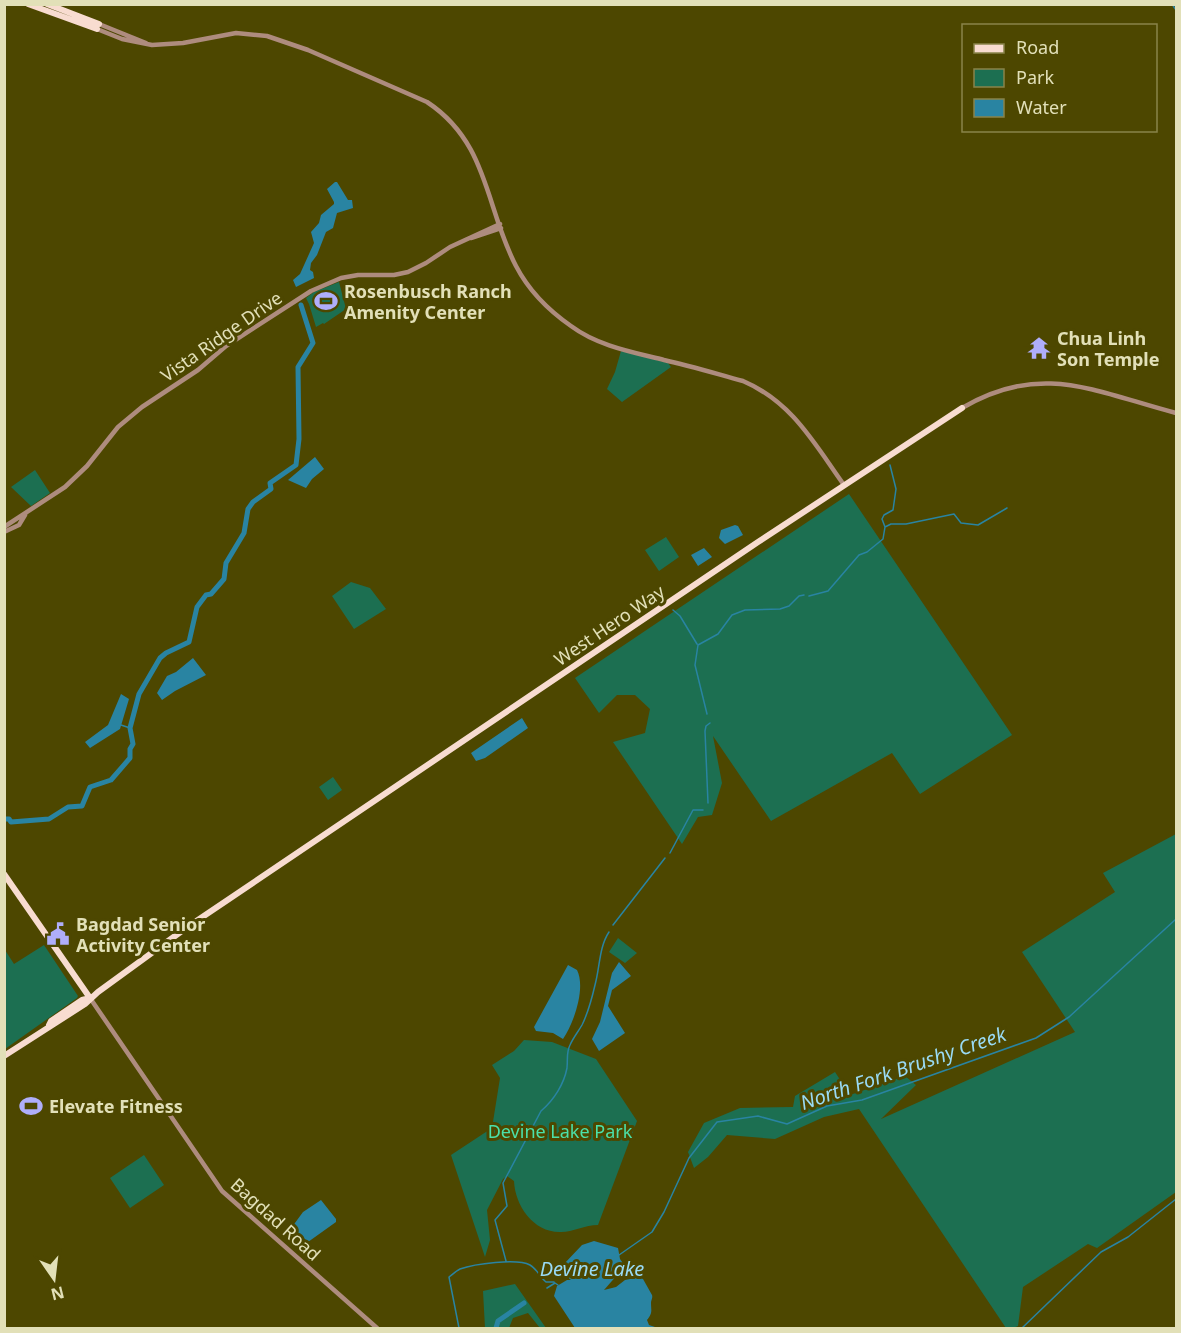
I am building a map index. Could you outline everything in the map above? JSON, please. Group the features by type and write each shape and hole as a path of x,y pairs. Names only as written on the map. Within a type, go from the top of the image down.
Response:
{"main road":[{"path":"28,4 98,27"},
{"path":"47,4 98,27"},
{"name":"West Hero Way","path":"4,1056 48,1026 61,1021 186,928 843,485 962,408"},
{"path":"4,874 90,998"}],"street":[{"path":"98,27 152,45 176,44 236,33 267,36 287,42 417,97 443,114 464,137 476,158 513,259 527,285 548,309 572,328 602,343 758,387 797,418 843,485"},
{"name":"Vista Ridge Drive","path":"4,529 19,525 25,515 65,487 87,466 118,427 142,407 198,370 226,346 312,291 340,278 408,272 466,239 500,226"},
{"name":"West Hero Way","path":"962,408 1005,387 1049,382 1072,385 1176,413"},
{"name":"Bagdad Road","path":"90,998 222,1191 377,1329"}],"green space":[{"path":"339,282 346,309 316,327 306,298 314,292"},
{"path":"621,351 668,363 671,367 622,402 607,389"},
{"path":"35,470 50,493 31,506 11,487"},
{"path":"849,494 1012,735 920,794 892,753 771,821 713,736 722,783 712,815 698,817 682,844 613,742 645,733 650,709 635,695 617,695 599,713 575,678"},
{"path":"666,537 679,557 659,571 645,550"},
{"path":"351,582 370,588 386,609 354,629 332,596"},
{"path":"333,777 342,790 328,800 319,787"},
{"path":"1176,834 1176,1192 1097,1248 1088,1244 1023,1287 1018,1326 1006,1328 859,1109 824,1117 775,1139 727,1135 708,1157 694,1168 688,1152 704,1123 740,1108 793,1107 795,1096 835,1072 850,1095 905,1076 916,1085 881,1119 1075,1032 1022,952 1115,892 1103,873"},
{"path":"618,938 637,953 625,963 609,952"},
{"path":"44,945 78,996 5,1049 5,950 14,964"},
{"name":"Devine Lake Park","path":"524,1040 552,1042 596,1059 637,1121 598,1225 561,1232 542,1228 522,1208 514,1181 507,1176 503,1179 487,1210 490,1240 485,1257 451,1155 492,1128 500,1078 492,1065 514,1051"},
{"path":"144,1155 164,1185 130,1208 110,1178"},
{"path":"515,1284 546,1328 540,1328 528,1313 513,1318 509,1328 485,1328 483,1291"}],"water":[{"path":"335,182 348,200 352,200 353,208 337,213 333,228 326,232 317,255 311,263 310,270 314,278 296,287 293,280 300,274 314,243 311,232 319,223 321,215 334,204 327,189"},
{"path":"315,457 324,469 312,479 306,488 288,480"},
{"path":"735,525 743,535 725,544 719,538 721,530"},
{"path":"704,548 712,557 698,566 691,555"},
{"path":"193,658 206,675 162,700 157,693 167,676 176,672"},
{"path":"121,694 129,699 120,729 90,748 85,742 108,725"},
{"path":"522,718 528,728 485,758 476,761 471,753"},
{"path":"619,962 631,976 612,990 608,1006 625,1033 599,1051 592,1039 600,1022 612,973"},
{"path":"568,965 577,970 580,986 575,1015 563,1039 553,1033 536,1031 534,1027"},
{"path":"321,1200 336,1222 308,1242 292,1227 303,1212"},
{"name":"Devine Lake","path":"594,1241 618,1248 620,1259 625,1266 604,1290 616,1287 625,1280 640,1277 643,1279 652,1296 651,1313 647,1320 649,1325 658,1328 575,1328 554,1296 557,1286 571,1280 565,1275 564,1264 582,1245"}],"waterway":[{"path":"1172,4 1176,10"},
{"path":"4,819 9,819 11,822 49,819 68,807 82,806 90,787 111,780 130,758 130,749 133,744 130,728 139,694 160,658 189,642 197,607 206,595 211,594 224,579 226,563 244,533 248,509 253,502 271,489 270,483 296,465 299,439 298,367 313,343 301,305"},
{"path":"809,596 828,591 859,555 867,552 883,539 885,527 882,519 884,515 893,510 896,489 890,465"},
{"path":"885,527 891,524 906,524 954,514 961,523 978,525 1007,508"},
{"path":"707,714 695,665 698,645 718,634 732,615 745,610 780,609 789,606 799,596 804,595"},
{"path":"673,610 680,616 697,644"},
{"path":"708,803 705,731 706,726 710,723"},
{"path":"121,725 130,728"},
{"path":"670,853 693,810 703,810"},
{"path":"613,925 665,858"},
{"name":"North Fork Brushy Creek","path":"619,1255 652,1232 689,1158 717,1122 758,1116 787,1124 827,1106 862,1100 1036,1038 1069,1017 1176,919"},
{"path":"506,1261 495,1220 507,1206 503,1183 541,1111 554,1097 564,1080 569,1048 588,1010 597,978 601,951 609,932"},
{"path":"1022,1328 1101,1252 1128,1237 1176,1199"},
{"path":"459,1328 449,1277 460,1269 495,1262 524,1263 530,1265 546,1282 554,1282"},
{"name":"North Fork Brushy Creek","path":"547,1288 555,1283 558,1285"},
{"name":"North Fork Brushy Creek","path":"496,1328 498,1321 524,1303"}],"place":[{"name":"Rosenbusch Ranch Amenity Center","path":"326,301"},
{"name":"Chua Linh Son Temple","path":"1039,348"},
{"name":"Bagdad Senior Activity Center","path":"58,934"},
{"name":"Elevate Fitness","path":"31,1106"}]}
